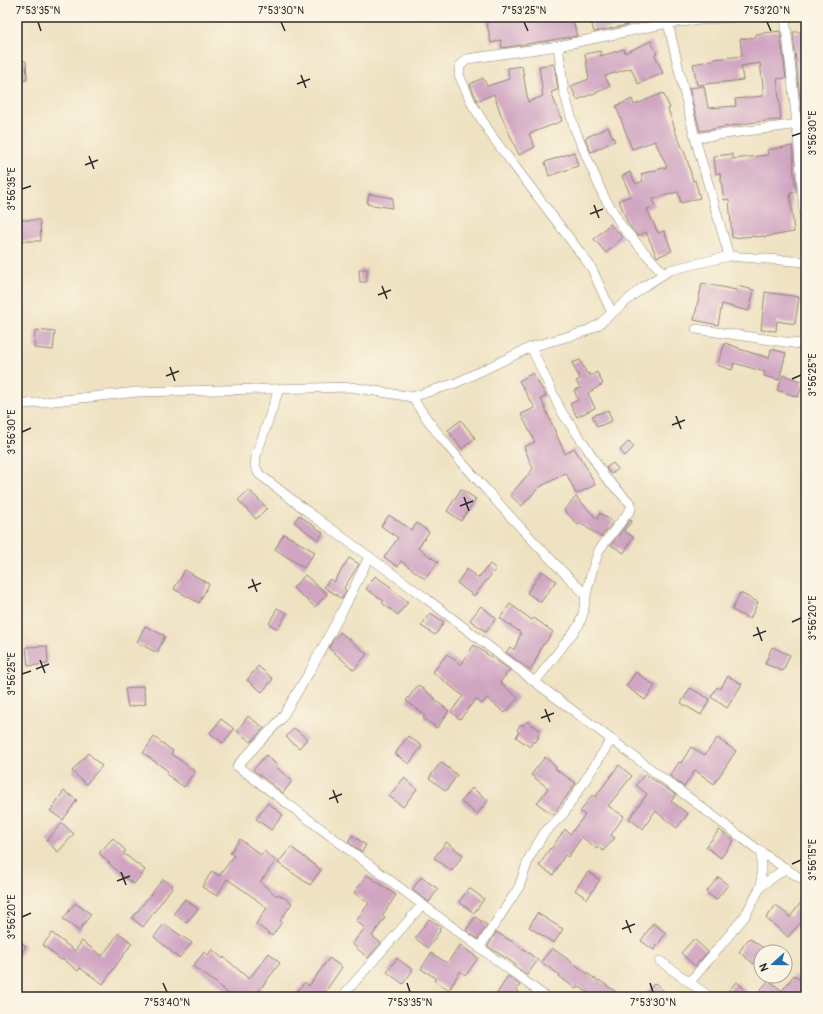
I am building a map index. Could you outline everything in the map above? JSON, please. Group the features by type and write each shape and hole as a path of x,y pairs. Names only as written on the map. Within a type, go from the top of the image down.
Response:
{"street":[{"path":"612,313 591,267 494,139 472,104 459,75 460,66 467,59 558,46 668,23 734,17"},
{"path":"786,17 802,123 806,236"},
{"path":"668,23 695,138 729,256"},
{"path":"558,46 564,92 574,127 603,195 623,228 664,274"},
{"path":"695,138 802,123"},
{"path":"17,405 137,392 351,387 412,397 456,383 531,347 584,332 598,325 643,287 670,270 729,256 806,262"},
{"path":"696,329 806,345"},
{"path":"531,347 561,411 605,477 631,504 631,509 599,550 579,625 535,682"},
{"path":"279,389 256,456 255,466 259,474 761,852 806,882"},
{"path":"412,397 427,420 450,450 586,595"},
{"path":"370,557 310,671 282,719 237,766 546,997"},
{"path":"479,948 519,887 530,858 544,833 564,813 611,740"},
{"path":"761,852 761,886"},
{"path":"690,982 745,916 761,886 786,868"},
{"path":"344,997 346,992 422,905"},
{"path":"660,961 710,997"}],"building":[{"path":"497,17 513,17 514,22 528,19 529,23 547,21 561,17 572,17 577,36 502,48 501,40 491,43 486,20"},
{"path":"590,17 626,17 628,25 594,32"},
{"path":"780,31 786,78 777,79 781,120 755,122 700,131 689,88 704,86 708,108 736,106 735,99 763,96 763,86 760,63 741,66 743,80 697,85 693,64 714,59 742,56 740,39 756,37 756,34"},
{"path":"793,32 806,32 806,117 802,117"},
{"path":"651,41 663,73 638,84 631,68 605,76 610,87 577,100 571,86 589,79 585,54 600,51 601,56 624,49 625,53"},
{"path":"17,61 26,61 27,80 17,80"},
{"path":"554,64 558,90 551,92 562,121 529,134 535,147 519,155 501,115 494,94 477,101 470,84 483,78 487,86 509,79 508,68 522,66 528,102 543,96 539,66"},
{"path":"663,93 670,108 668,109 674,129 686,156 693,181 695,180 700,198 681,203 678,192 653,199 655,206 647,209 658,233 664,231 672,251 657,257 646,232 638,236 628,224 619,200 631,196 622,176 630,172 636,184 643,181 641,174 667,167 655,141 632,149 616,106 632,99 634,105"},
{"path":"608,127 615,141 591,152 585,138"},
{"path":"792,146 796,192 790,193 794,232 764,237 754,236 732,238 729,199 724,200 720,173 716,174 714,156 732,154 733,159 768,155 767,150"},
{"path":"574,152 578,166 549,176 545,162"},
{"path":"369,194 393,198 392,208 367,204"},
{"path":"17,220 40,220 41,241 17,241"},
{"path":"610,224 623,237 606,253 594,239"},
{"path":"359,269 367,269 367,282 360,282"},
{"path":"702,283 736,290 737,286 754,290 749,311 722,304 718,325 694,320"},
{"path":"765,292 799,297 795,324 777,321 776,331 761,330"},
{"path":"35,330 55,332 53,350 34,348"},
{"path":"725,343 769,358 771,349 786,353 779,380 764,376 765,372 734,363 732,370 717,365"},
{"path":"580,360 587,374 589,373 590,376 597,372 603,384 588,393 595,408 577,417 570,404 578,400 574,390 580,388 576,381 580,379 572,363"},
{"path":"533,373 546,396 541,399 565,454 574,448 588,470 595,485 576,494 566,473 538,488 522,506 510,495 533,469 524,447 535,442 521,414 535,408 519,381"},
{"path":"783,375 803,382 798,397 777,390"},
{"path":"608,410 612,421 597,427 592,416"},
{"path":"461,420 475,438 462,449 448,430"},
{"path":"629,441 634,447 625,456 620,450"},
{"path":"613,463 618,469 611,474 606,468"},
{"path":"461,489 476,499 461,521 447,511"},
{"path":"249,490 267,508 256,519 238,500"},
{"path":"576,497 597,519 600,513 613,522 601,537 580,523 578,525 564,510"},
{"path":"299,515 323,533 318,540 294,522"},
{"path":"389,515 412,530 417,523 429,532 418,548 438,562 425,579 401,561 398,567 384,557 398,538 381,526"},
{"path":"630,520 632,521 624,531 633,537 624,553 611,545"},
{"path":"284,534 315,552 304,568 275,549"},
{"path":"349,558 359,564 344,588 346,590 342,599 324,587 330,579 334,582"},
{"path":"490,564 496,569 474,596 457,583 467,569 478,578"},
{"path":"185,570 209,584 199,603 174,589"},
{"path":"542,571 556,581 541,602 527,593"},
{"path":"305,575 327,594 315,607 293,588"},
{"path":"375,576 391,587 390,588 408,602 398,615 382,603 384,601 366,589"},
{"path":"740,593 758,602 750,619 732,610"},
{"path":"510,604 532,620 534,618 553,632 544,645 543,644 530,670 506,652 510,647 514,650 521,633 500,618"},
{"path":"481,606 496,618 486,632 470,620"},
{"path":"277,608 287,613 278,629 269,624"},
{"path":"430,613 444,622 435,635 421,626"},
{"path":"145,626 165,636 157,653 137,642"},
{"path":"340,632 367,654 354,670 329,648 333,640"},
{"path":"474,645 510,670 500,682 518,698 505,713 487,698 482,704 476,699 460,719 451,712 463,696 433,672 447,654 461,665"},
{"path":"47,646 48,664 28,666 26,647"},
{"path":"772,647 790,655 783,671 765,664"},
{"path":"258,666 273,679 262,692 247,680"},
{"path":"636,672 655,686 645,700 626,686"},
{"path":"728,676 742,684 727,708 711,697 717,687 720,689"},
{"path":"418,685 449,711 437,728 423,718 425,715 406,701"},
{"path":"143,686 146,704 128,707 125,689"},
{"path":"690,688 710,699 701,715 681,703"},
{"path":"248,716 264,728 251,742 237,731"},
{"path":"221,719 234,729 223,743 210,733"},
{"path":"527,721 541,731 537,736 539,737 535,743 533,741 530,747 516,737 519,732 517,730 521,724 523,726"},
{"path":"294,728 307,739 299,748 286,737"},
{"path":"408,736 422,746 409,764 395,754"},
{"path":"154,737 173,751 171,754 195,771 184,787 166,774 168,771 143,753"},
{"path":"717,738 736,751 714,784 695,770 684,787 670,776 679,762 681,763 691,747 705,755"},
{"path":"88,753 102,766 86,784 72,771"},
{"path":"266,755 277,765 276,767 292,781 283,793 253,770"},
{"path":"545,757 556,767 555,769 576,783 553,815 537,803 548,788 531,775"},
{"path":"441,762 457,775 446,791 429,778"},
{"path":"619,765 632,776 608,806 624,816 611,835 615,838 603,851 599,847 597,849 582,837 568,857 565,855 553,875 539,866 550,848 551,849 565,829 570,834 585,815 580,812 592,795 595,797"},
{"path":"645,774 676,795 671,801 688,814 677,828 655,811 643,829 629,819 647,794 636,785"},
{"path":"404,778 417,789 403,807 389,796"},
{"path":"472,788 488,800 477,814 461,802"},
{"path":"64,791 77,800 63,820 50,811"},
{"path":"268,803 283,815 271,830 256,819"},
{"path":"62,823 74,834 58,852 46,841"},
{"path":"719,830 734,840 721,858 706,847"},
{"path":"352,835 366,845 362,852 348,842"},
{"path":"113,838 126,851 123,853 145,870 134,884 119,873 99,853"},
{"path":"240,839 261,855 264,851 276,861 260,882 277,896 278,894 292,903 280,921 282,922 272,936 256,924 267,908 249,894 227,879 217,896 202,887 212,871 219,876 234,856 230,853"},
{"path":"446,842 463,855 452,871 434,858"},
{"path":"291,847 321,870 310,885 278,863"},
{"path":"588,872 600,880 587,899 575,890"},
{"path":"367,875 396,895 382,916 385,918 372,936 381,943 368,958 352,944 365,928 356,921 369,903 354,893"},
{"path":"421,877 438,889 429,902 412,890"},
{"path":"719,877 728,885 716,900 706,892"},
{"path":"163,879 173,886 143,927 132,918"},
{"path":"469,888 484,899 474,913 459,902"},
{"path":"806,896 806,924 802,921 788,937 766,918 776,905 790,917"},
{"path":"185,899 198,909 186,923 174,913"},
{"path":"75,903 91,914 79,931 63,919"},
{"path":"537,913 563,929 554,943 529,927"},
{"path":"475,917 487,925 478,939 466,930"},
{"path":"429,919 441,927 439,930 440,931 428,948 415,938"},
{"path":"653,923 666,933 654,950 641,941"},
{"path":"164,924 192,943 179,958 154,937"},
{"path":"496,932 521,947 538,960 527,975 515,966 516,965 488,946"},
{"path":"52,933 75,951 82,941 102,956 119,933 132,943 103,984 80,968 78,971 63,959 61,960 43,945"},
{"path":"749,938 758,944 753,944 753,963 739,952"},
{"path":"694,939 708,952 695,966 681,953"},
{"path":"17,940 26,946 17,960"},
{"path":"460,945 478,958 466,975 460,971 449,990 434,980 436,978 421,969 431,953 447,963"},
{"path":"552,948 616,992 613,997 594,997 578,986 576,989 559,976 560,975 541,962"},
{"path":"212,949 223,959 224,957 249,979 269,953 280,963 254,997 232,997 219,985 193,966 204,952 208,955"},
{"path":"329,958 342,967 325,992 332,997 292,997 305,982 309,986"},
{"path":"397,958 413,970 403,984 387,972"},
{"path":"794,975 806,985 806,997 754,997 765,984 774,984 782,991 787,984 793,984"},
{"path":"508,976 520,985 516,991 526,997 495,997"},
{"path":"737,982 752,997 722,997"},
{"path":"655,983 670,997 642,997"}]}
